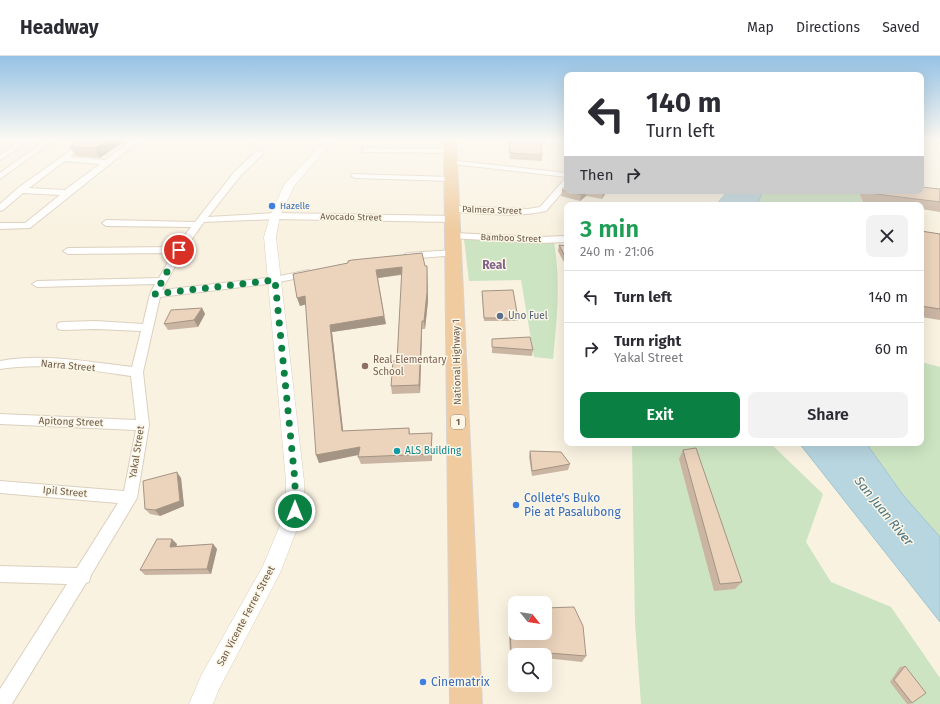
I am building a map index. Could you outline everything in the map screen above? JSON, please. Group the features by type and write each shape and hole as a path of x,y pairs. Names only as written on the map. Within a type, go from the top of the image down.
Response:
{"highway":[{"name":"National Highway 1","path":"452,170 466,704"}],"street":[{"path":"0,177 9,170"},
{"path":"0,208 21,190 48,170"},
{"path":"0,226 27,226 95,170"},
{"name":"Yakal Street","path":"1,704 83,576 130,498 143,425 137,372 155,294 179,250 199,222 241,170"},
{"name":"San Vicente Ferrer Street","path":"201,704 210,682 270,573 295,511 295,481 270,237 275,216 289,185 302,170"},
{"path":"355,176 386,170"},
{"path":"535,170 564,175"},
{"name":"Palmera Street","path":"454,229 543,209 564,185"},
{"path":"21,190 67,192"},
{"name":"Avocado Street","path":"106,223 199,222 275,216 454,229"},
{"path":"400,256 454,229"},
{"name":"Bamboo Street","path":"454,229 538,240 564,238"},
{"path":"68,251 179,250"},
{"path":"155,294 275,280 319,271"},
{"path":"37,284 162,281"},
{"path":"62,326 96,325 147,328"},
{"name":"Narra Street","path":"0,365 11,362 51,363 137,372"},
{"name":"Apitong Street","path":"0,419 143,425"},
{"name":"Ipil Street","path":"0,487 130,498"},
{"path":"0,574 83,576"}],"green space":[{"path":"762,194 859,194 863,202 758,202"},
{"path":"464,239 554,242 558,286 553,359 534,357 521,280 469,281"},
{"path":"924,363 940,367 940,537 903,495 868,446 924,446"},
{"path":"632,446 773,446 823,494 806,542 831,582 891,607 940,678 940,704 641,704 635,623"}],"water":[{"path":"725,194 762,194 758,202 719,202"},
{"name":"San Juan River","path":"801,446 868,446 903,495 940,537 940,622"}],"building":[{"path":"924,187 940,189 940,202 876,194 924,194"},
{"path":"924,231 940,234 940,309 924,306"},
{"path":"559,245 564,246 564,254"},
{"path":"422,253 425,266 427,266 427,293 424,321 422,321 419,385 391,386 393,361 397,361 402,267 376,270 384,316 330,325 342,431 409,428 409,434 432,433 431,454 358,457 360,447 316,455 305,296 297,298 293,274 348,263 348,261 352,260"},
{"path":"513,290 518,318 484,318 482,291"},
{"path":"202,308 194,320 164,324 171,310"},
{"path":"530,337 533,350 492,347 492,339"},
{"path":"696,448 742,582 720,584 683,450"},
{"path":"530,451 561,452 570,464 532,471"},
{"path":"177,472 180,501 155,510 145,509 143,481"},
{"path":"157,539 172,539 170,547 213,544 207,569 140,570"},
{"path":"574,607 583,626 586,656 552,653 552,648 511,648 510,640 552,640 552,608"},
{"path":"905,666 926,693 912,703 894,680"}],"place":[{"name":"Hazelle","path":"272,206"},
{"name":"Uno Fuel","path":"500,316"},
{"name":"Real Elementary School","path":"365,366"},
{"name":"ALS Building","path":"397,451"},
{"name":"Collete's Buko Pie at Pasalubong","path":"516,505"},
{"name":"Cinematrix","path":"423,682"}],"district":[{"name":"Real","path":"494,265"}],"route":[{"path":"179,250 155,294 275,280 295,481 295,511"}]}
